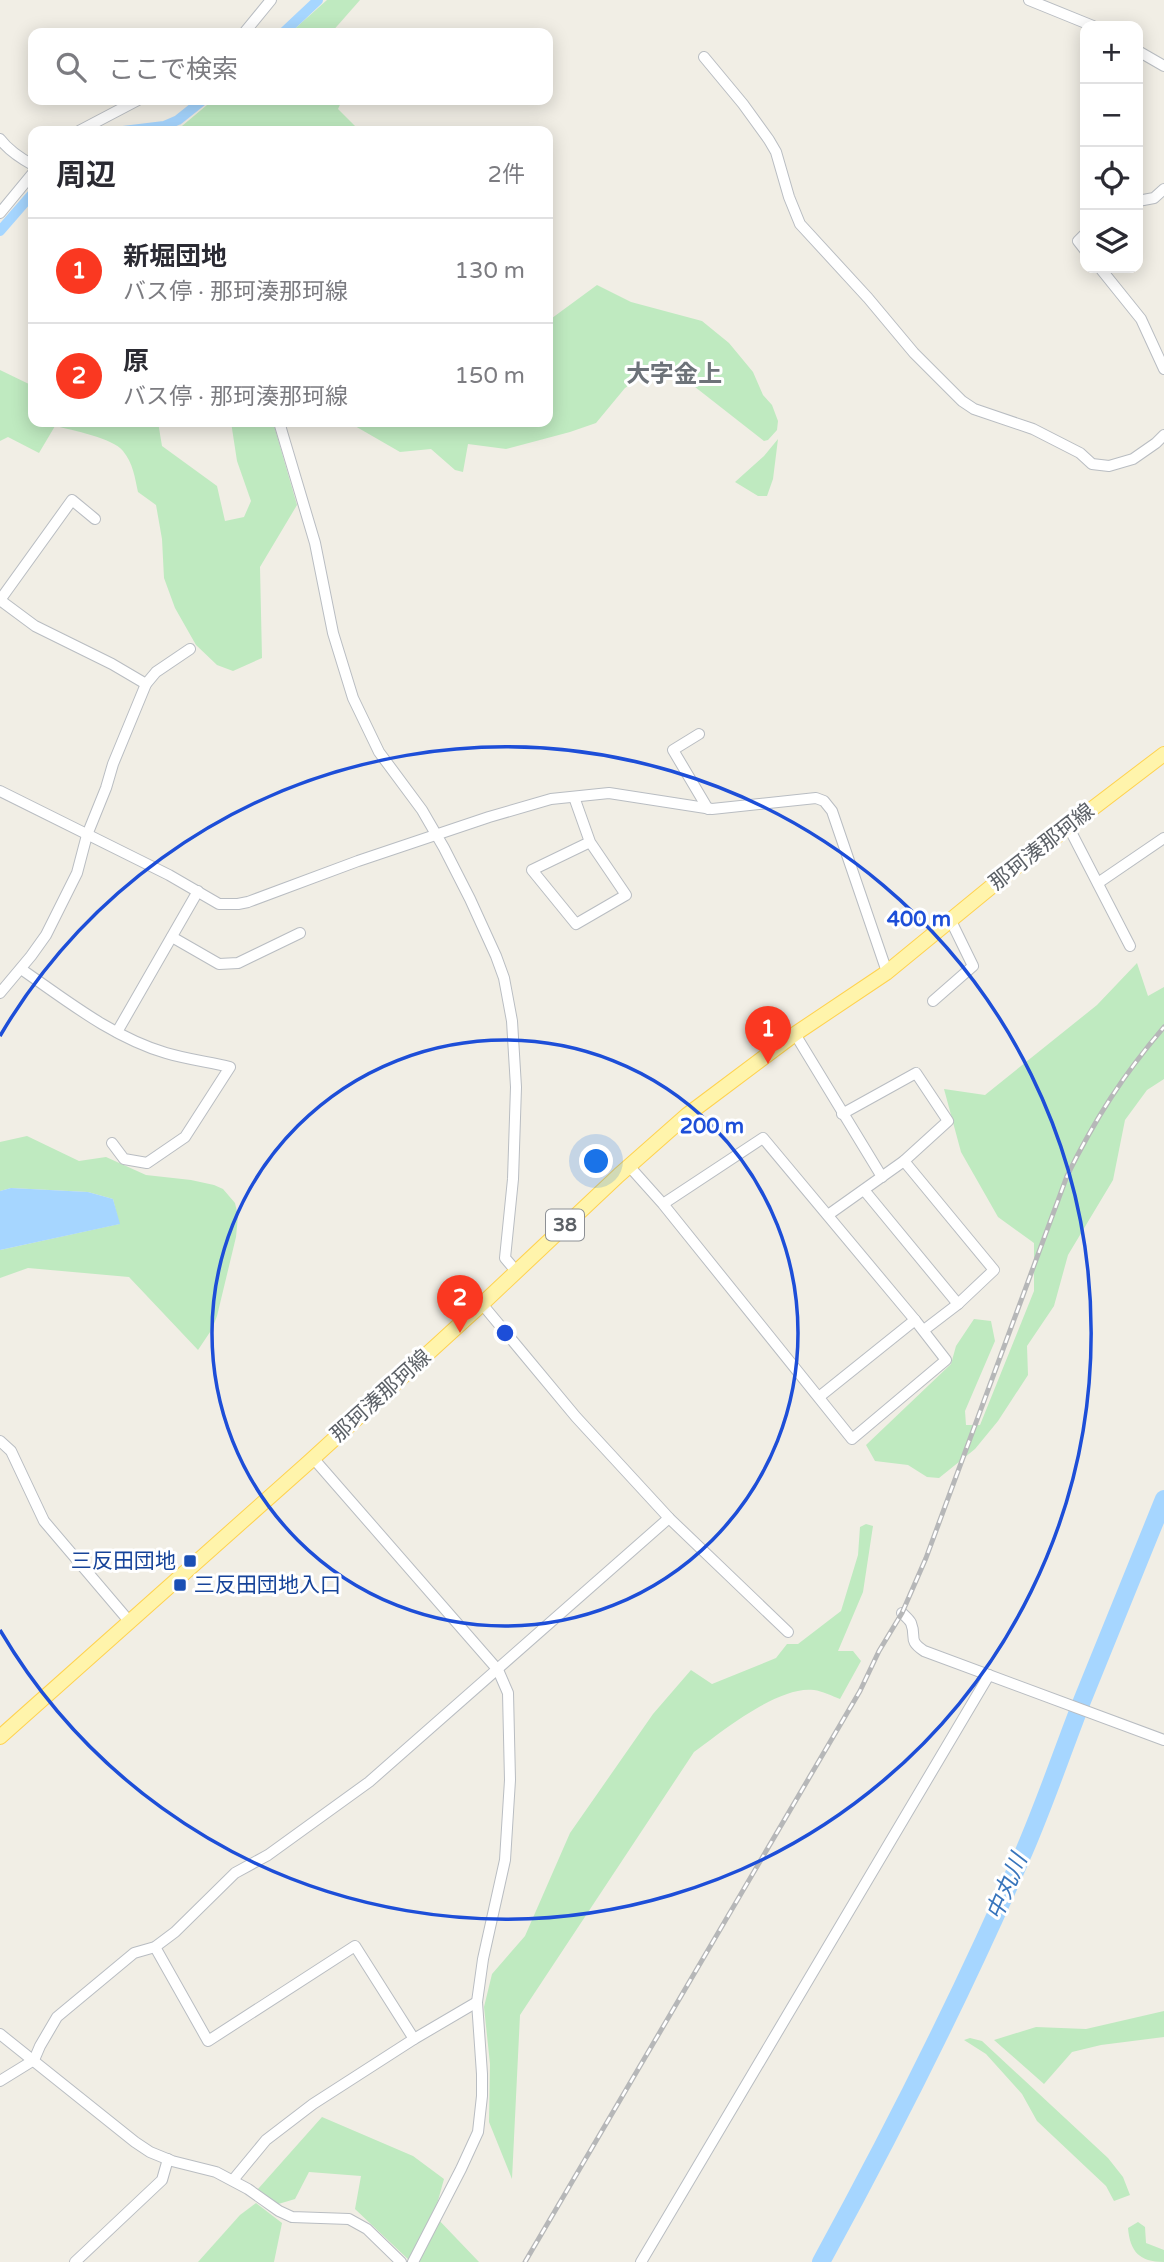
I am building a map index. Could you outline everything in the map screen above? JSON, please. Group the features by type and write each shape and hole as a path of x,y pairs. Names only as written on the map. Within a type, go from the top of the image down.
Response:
{"main road":[{"name":"那珂湊那珂線","path":"0,1737 313,1458 687,1115 795,1034 887,972 1008,873 1164,754"}],"street":[{"path":"248,28 271,0"},
{"path":"1028,0 1080,21"},
{"path":"1143,53 1163,63"},
{"path":"704,57 744,104 776,152 800,224 914,353 962,401 974,409 1033,429 1080,453 1092,464 1121,464 1161,442"},
{"path":"89,126 128,105"},
{"path":"0,139 6,147 28,162"},
{"path":"0,213 28,179"},
{"path":"1143,200 1154,198 1164,188"},
{"path":"1104,273 1141,319 1164,369"},
{"path":"280,427 315,543 333,633 353,698 379,752 422,810 470,899 496,956 509,999 516,1095 513,1179 505,1258 516,1272"},
{"path":"96,519 72,500 0,600 34,626 113,664 146,684"},
{"path":"0,993 46,935 77,873 87,835 146,684 156,673 190,649"},
{"path":"699,734 673,750 708,809"},
{"path":"0,792 169,875 219,904 248,902 358,861 551,799 609,793 708,809 725,809 816,798 824,801 832,811 887,972"},
{"path":"574,797 590,842 626,895 576,924 532,870 590,842"},
{"path":"1068,826 1130,946"},
{"path":"1098,883 1164,838"},
{"path":"117,1032 198,891"},
{"path":"933,1001 973,966 950,921"},
{"path":"172,937 219,964 239,963 300,933"},
{"path":"21,969 117,1032 165,1053 229,1067 185,1137 147,1163 124,1159 111,1143"},
{"path":"795,1034 882,1177"},
{"path":"828,1214 904,1161 948,1121 916,1073 842,1114"},
{"path":"629,1166 663,1204 852,1439 946,1360 924,1330 763,1138 663,1204"},
{"path":"904,1161 994,1270 958,1304 924,1330"},
{"path":"864,1189 958,1304"},
{"path":"482,1304 576,1417 669,1518 788,1632"},
{"path":"819,1397 915,1320"},
{"path":"0,1441 11,1451 44,1521 129,1621"},
{"path":"313,1458 498,1670 508,1693 510,1780 505,1860 483,1959 477,2002 482,2074 478,2132 413,2262"},
{"path":"0,2081 34,2060 57,2017 134,1953 155,1947 187,1921 234,1873 268,1854 369,1782 669,1518"},
{"path":"902,1613 911,1623 915,1645 924,1651 1164,1741"},
{"path":"641,2262 989,1675"},
{"path":"155,1947 208,2041 355,1946 414,2039"},
{"path":"233,2180 266,2140 313,2104 477,2002"},
{"path":"0,2034 150,2152 168,2160 216,2172 292,2217 349,2219 368,2229 401,2262"},
{"path":"75,2262 162,2180 168,2160"}],"green space":[{"path":"327,0 360,0 335,28 296,28"},
{"path":"207,105 340,105 338,109 355,126 182,126"},
{"path":"597,285 631,302 702,321 729,343 753,372 763,395 772,405 778,421 777,430 764,441 681,376 671,370 653,369 625,388 596,423 506,449 468,444 463,472 455,470 431,449 400,452 357,427 553,427 553,317"},
{"path":"0,370 28,384 28,427 54,427 39,453 8,437 0,441"},
{"path":"59,427 159,427 162,446 217,486 225,521 244,517 251,501 237,461 232,427 274,427 297,505 260,567 262,658 233,671 217,665 196,645 175,608 164,578 162,539 156,505 138,492 133,471 123,451 111,442"},
{"path":"778,439 773,479 767,496 758,496 735,482 764,456"},
{"path":"1137,963 1148,996 1164,987 1164,1079 1147,1090 1125,1120 1113,1180 1068,1255 1054,1306 1027,1346 1028,1375 998,1421 975,1449 939,1478 927,1477 908,1465 875,1461 866,1445 951,1364 956,1346 974,1319 991,1321 995,1341 965,1411 966,1425 980,1425 1034,1291 1034,1243 998,1217 961,1152 944,1089 985,1095 1097,1005"},
{"path":"27,1136 79,1161 106,1157 146,1175 214,1185 223,1189 235,1203 238,1216 236,1237 217,1316 198,1350 129,1277 28,1268 0,1278 0,1250 119,1224 113,1199 88,1192 11,1188 0,1191 0,1142"},
{"path":"866,1524 873,1526 863,1592 838,1651 853,1651 861,1661 840,1699 814,1690 800,1690 784,1695 751,1712 694,1752 520,2015 512,2179 489,2122 490,2064 484,2007 492,1974 525,1936 570,1833 653,1714 691,1670 712,1684 776,1658 787,1644 798,1644 841,1611 858,1555 860,1527"},
{"path":"1164,2011 1164,2037 1101,2045 1072,2052 1044,2084 994,2040 1036,2027 1086,2029"},
{"path":"970,2038 982,2041 1108,2158 1123,2177 1130,2195 1114,2201 1106,2186 1037,2121 1022,2094 986,2054 964,2040"},
{"path":"322,2117 413,2156 444,2179 434,2215 479,2262 411,2262 355,2209 361,2176 309,2172 295,2199 275,2205 258,2189"},
{"path":"256,2203 282,2223 274,2262 198,2262 240,2215"},
{"path":"1138,2222 1145,2227 1146,2243 1164,2250 1164,2262 1148,2260 1137,2254 1128,2228"}],"water":[{"path":"11,1188 88,1192 113,1199 120,1224 0,1250 0,1191"}],"waterway":[{"path":"288,28 318,0"},
{"path":"164,126 178,120 197,105"},
{"path":"0,231 28,199"},
{"name":"中丸川","path":"821,2262 928,2058 1002,1902 1033,1831 1082,1701 1164,1499"}],"railway":[{"path":"525,2262 860,1691 879,1651 902,1613 926,1558 1067,1176 1111,1098 1164,1027"}],"place":[{"name":"新堀団地","path":"768,1064"},
{"name":"原","path":"460,1333"},
{"name":"三反田団地","path":"190,1561"},
{"name":"三反田団地入口","path":"180,1585"}],"district":[{"name":"大字金上","path":"674,374"}]}
